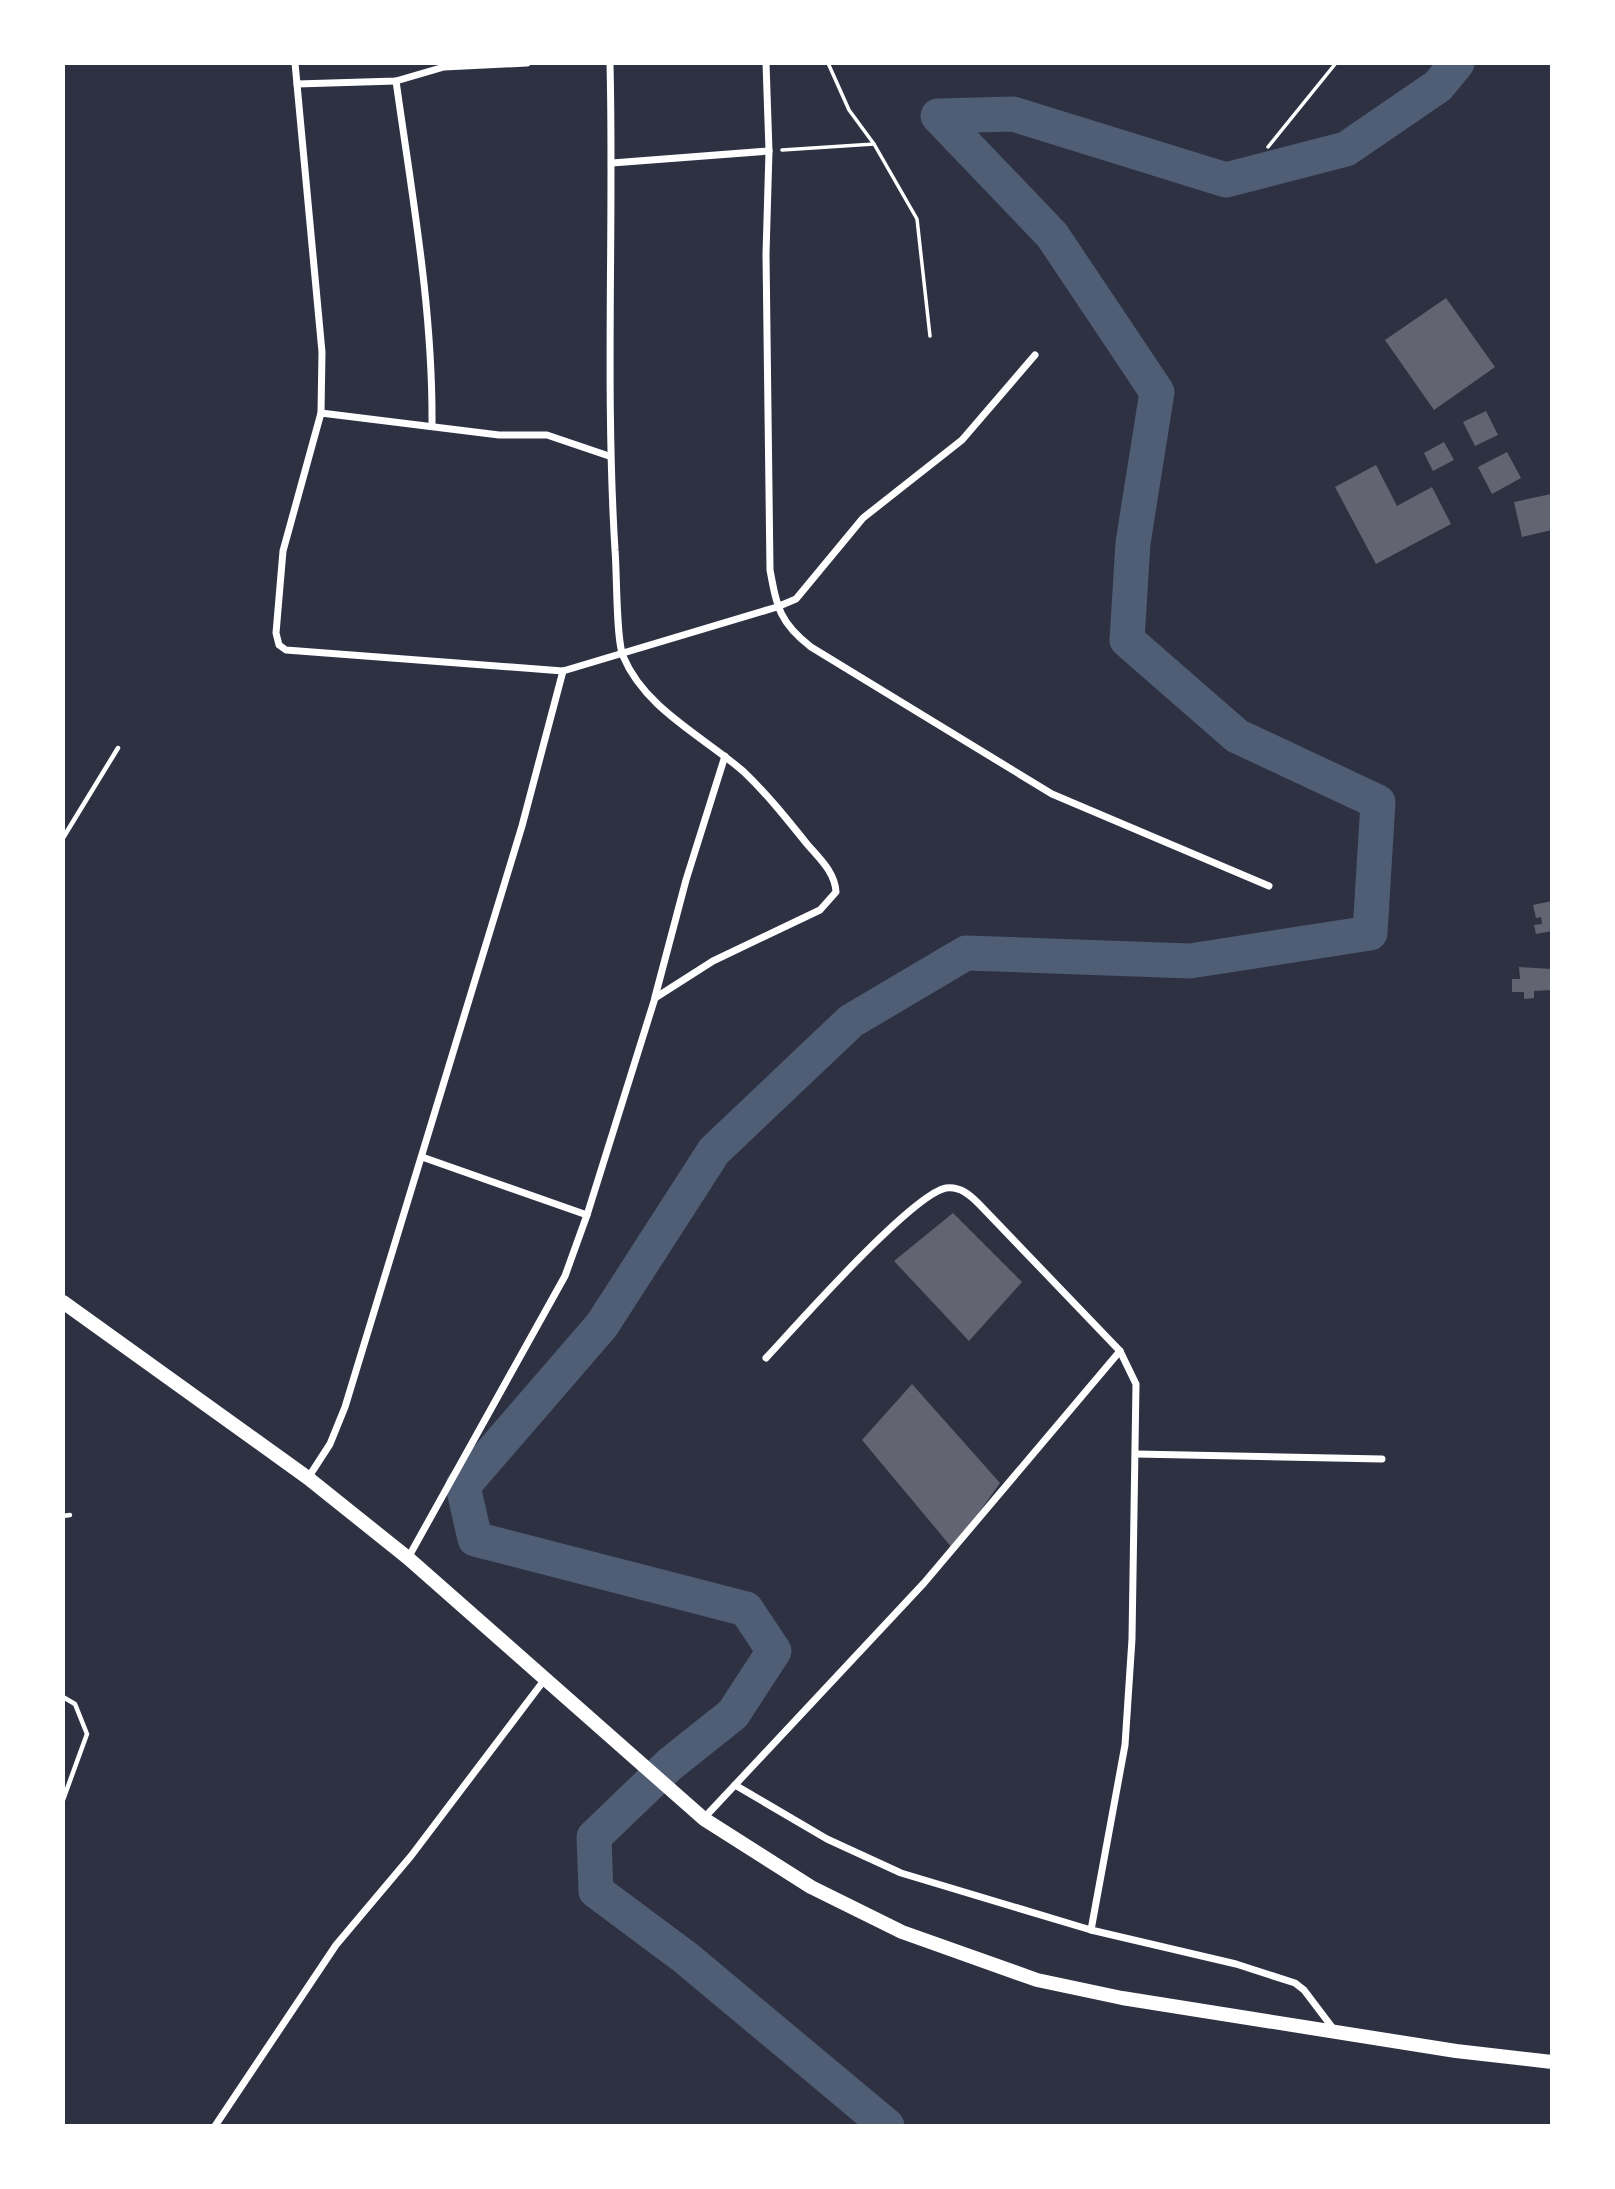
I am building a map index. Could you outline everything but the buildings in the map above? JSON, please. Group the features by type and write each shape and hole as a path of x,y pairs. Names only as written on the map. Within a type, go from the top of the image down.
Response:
{"highway":[{"path":"63,1302 308,1478 408,1559 704,1819 810,1887 902,1932 1037,1980 1122,1998 1335,2032 1455,2051 1552,2062"}],"street":[{"path":"295,63 322,352 321,413 284,551 277,598 276,633 279,645 286,650 304,654 563,671 777,607 796,599 863,518 962,440 1035,355"},
{"path":"297,84 396,81 444,68 527,63"},
{"path":"610,63 612,163 609,456 622,654 640,685 671,717 725,756 759,787 835,880 836,892 820,910 713,961 655,998"},
{"path":"766,63 769,151 766,254 770,570 777,607 792,632 811,647 1052,794 1269,886"},
{"path":"396,81 427,309 433,376 432,425"},
{"path":"612,163 769,151"},
{"path":"321,413 499,435 547,435 609,456"},
{"path":"308,1478 339,1427 522,826 563,671"},
{"path":"408,1559 565,1276 587,1215 655,998 686,880 725,756"},
{"path":"422,1157 587,1215"},
{"path":"766,1358 878,1241 907,1214 944,1188 966,1192 979,1203 1120,1351 1136,1384 1132,1639 1125,1745 1091,1930"},
{"path":"704,1819 916,1592 1120,1351"},
{"path":"1136,1454 1382,1459"},
{"path":"215,2126 336,1945 411,1856 546,1679"},
{"path":"735,1785 828,1839 901,1873 1091,1930 1236,1964 1295,1983 1304,1990 1335,2032"}],"lane":[{"path":"63,838 118,748"},
{"path":"63,1516 70,1516"},
{"path":"63,1697 75,1704 87,1734 63,1800"}],"path":[{"path":"828,63 849,110 874,145 917,219 930,336"},
{"path":"1268,147 1336,63"},
{"path":"769,151 874,145"}],"waterway":[{"path":"887,2126 686,1958 596,1891 594,1837 669,1765 733,1714 774,1651 746,1609 475,1539 463,1486 602,1325 714,1151 851,1021 966,953 1190,961 1370,933 1378,802 1237,736 1127,640 1133,543 1157,392 1052,235 938,116 1013,114 1226,180 1346,149 1438,86 1457,63"}]}
